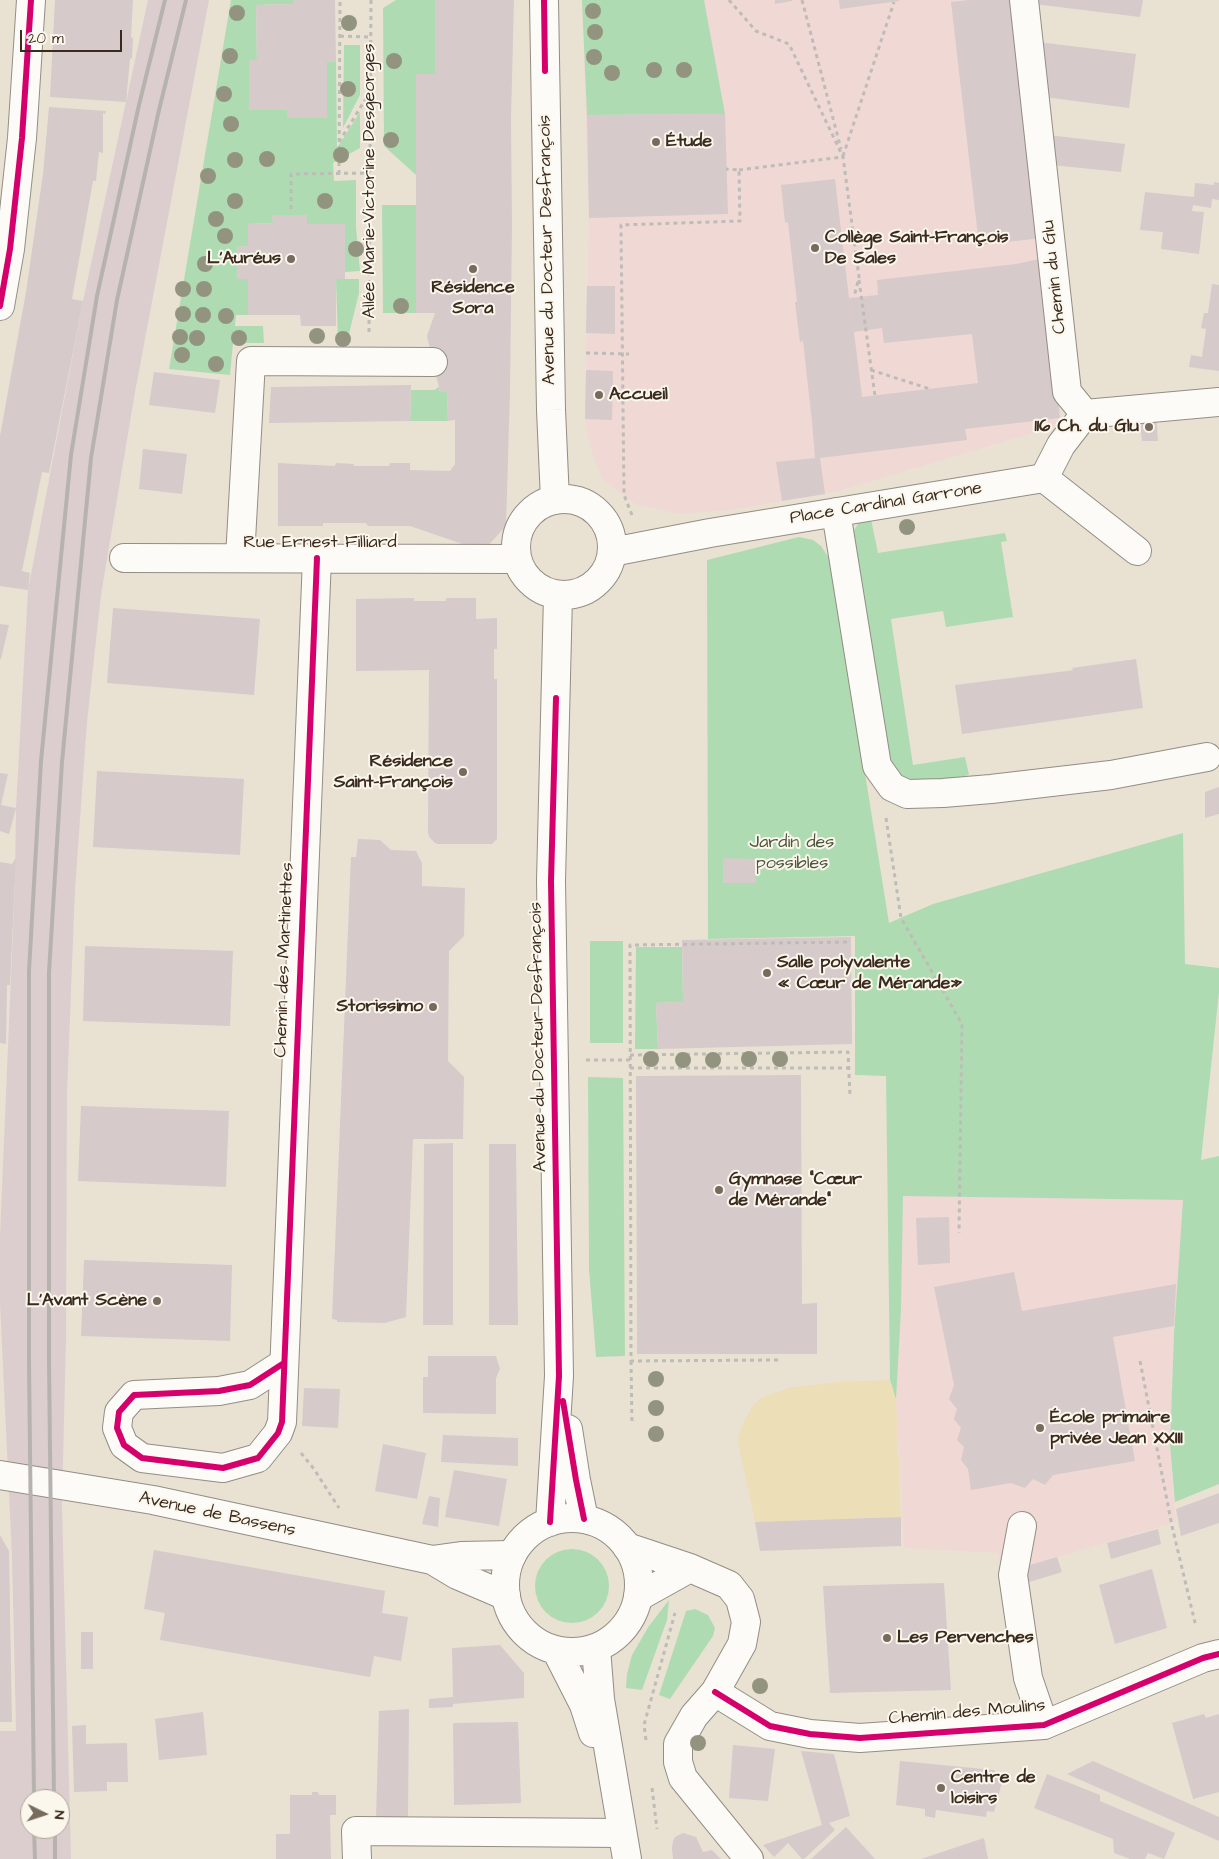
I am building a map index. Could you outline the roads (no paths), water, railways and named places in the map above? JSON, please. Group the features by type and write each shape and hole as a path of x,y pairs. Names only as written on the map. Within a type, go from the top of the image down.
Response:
{"street":[{"path":"0,306 10,249 21,147 31,0"},
{"name":"Avenue du Docteur Desfrançois","path":"544,0 551,410 555,500"},
{"name":"Chemin du Glu","path":"1024,0 1067,392 1085,414"},
{"path":"240,558 251,361 433,362"},
{"path":"1137,551 1044,478 1061,445 1085,414 1219,402"},
{"name":"Place Cardinal Garrone","path":"612,552 836,512 1044,478"},
{"path":"575,500 591,507 606,524 610,535 612,552 610,562 602,576 589,588 576,594 558,596 546,593 530,582 523,574 516,559 516,535 521,524 532,510 545,502 575,500"},
{"path":"836,512 877,766 892,786 907,794 991,789 1111,775 1207,757"},
{"name":"Rue Ernest Filliard","path":"124,558 516,559"},
{"name":"Chemin des Martinettes","path":"284,1363 250,1385 220,1391 134,1395 119,1412 117,1428 124,1445 142,1458 223,1468 258,1458 278,1433 282,1422 317,558"},
{"name":"Avenue du Docteur Desfrançois","path":"558,596 551,881 560,1376"},
{"path":"560,1376 584,1519"},
{"path":"550,1522 560,1376"},
{"name":"Avenue de Bassens","path":"0,1475 152,1500 432,1560 457,1575 506,1596"},
{"path":"567,1518 584,1519 601,1524 616,1534 627,1547 635,1562 639,1580 638,1597 634,1613 624,1628 612,1640 596,1648 577,1652 556,1650 538,1643 523,1631 512,1615 506,1596 506,1575 512,1555 522,1541 535,1530 550,1522 567,1518"},
{"path":"1022,1526 1013,1574 1028,1678 1044,1725"},
{"path":"627,1547 690,1568 729,1585 740,1599 746,1622 742,1644 715,1692 694,1716 678,1744 678,1762 684,1778 749,1859"},
{"name":"Avenue de Bassens","path":"432,1560 462,1556 512,1555"},
{"path":"638,1597 690,1568"},
{"path":"596,1648 600,1699 622,1836"},
{"path":"556,1650 584,1705 622,1836"},
{"name":"Chemin des Moulins","path":"715,1692 770,1726 810,1734 860,1738 1044,1725 1211,1656"},
{"path":"357,1859 356,1831 622,1836"}],"railway":[{"path":"34,1789 29,1361 29,971 41,761 71,455 97,296 139,105 165,0"},
{"path":"54,1789 49,1361 49,972 62,762 91,458 117,300 159,110 186,0"},
{"path":"34,1839 35,1859"},
{"path":"55,1839 55,1859"}],"place":[{"name":"Étude","path":"656,142"},
{"name":"Collège Saint-François De Sales","path":"815,248"},
{"name":"L'Auréus","path":"291,259"},
{"name":"Résidence Sora","path":"473,269"},
{"name":"Accueil","path":"599,395"},
{"name":"116 Ch. du Glu","path":"1149,427"},
{"name":"Résidence Saint-François","path":"463,772"},
{"name":"Salle polyvalente « Cœur de Mérande»","path":"767,973"},
{"name":"Storissimo","path":"433,1007"},
{"name":"Gymnase \"Cœur de Mérande\"","path":"719,1190"},
{"name":"L'Avant Scène","path":"157,1301"},
{"name":"École primaire privée Jean XXIII","path":"1040,1428"},
{"name":"Les Pervenches","path":"887,1638"},
{"name":"Centre de loisirs","path":"941,1788"}],"park label":[{"name":"Jardin des possibles","path":"792,853"}]}
